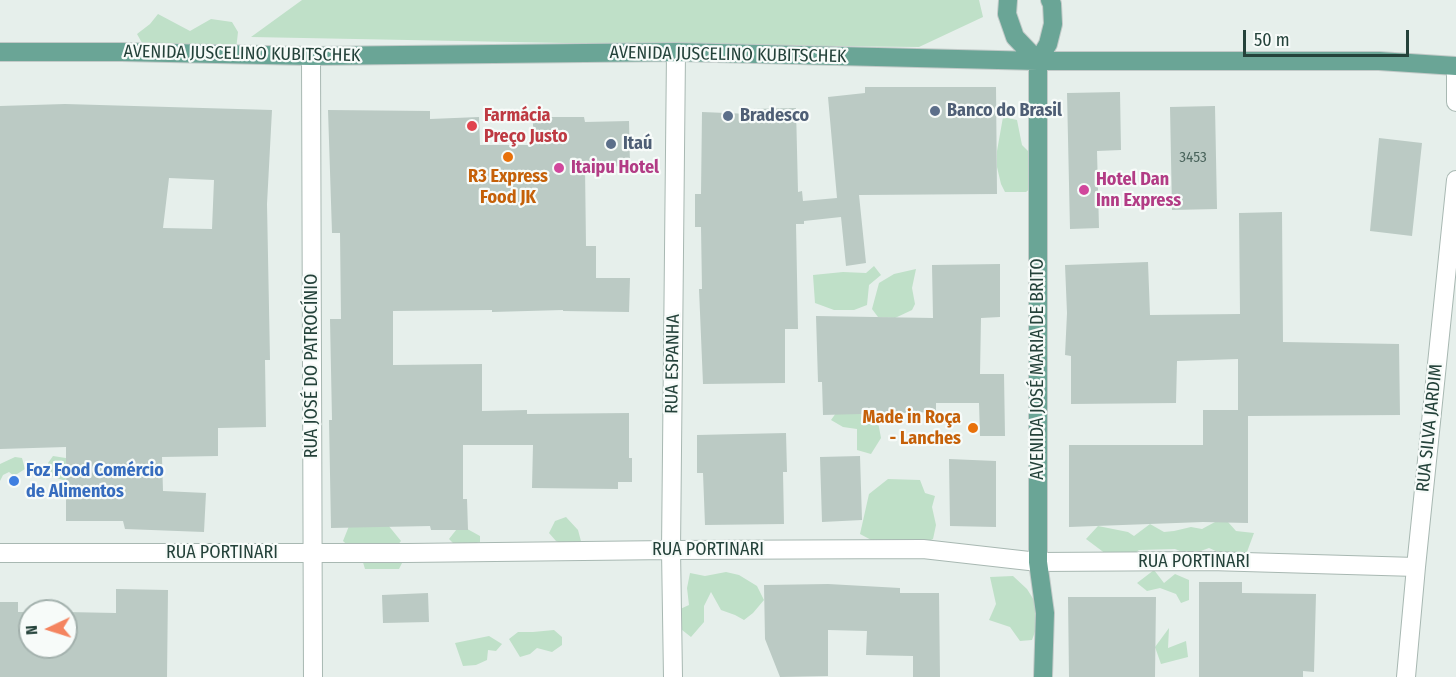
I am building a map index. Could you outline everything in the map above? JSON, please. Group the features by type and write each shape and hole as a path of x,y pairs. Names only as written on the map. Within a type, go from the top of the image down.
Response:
{"main road":[{"path":"1008,0 1006,14 1015,37 1038,61 1048,44 1053,24 1050,0"},
{"name":"AVENIDA JUSCELINO KUBITSCHEK","path":"0,52 310,56 676,52 1038,61 1379,61 1456,66"},
{"name":"AVENIDA JOSÉ MARIA DE BRITO","path":"1038,61 1038,561 1045,613 1043,677"}],"street":[{"name":"RUA ESPANHA","path":"673,677 671,550 676,52"},
{"name":"RUA JOSÉ DO PATROCÍNIO","path":"310,56 313,677"},
{"path":"1456,66 1456,102"},
{"name":"RUA SILVA JARDIM","path":"1406,677 1456,180"},
{"name":"RUA PORTINARI","path":"0,553 923,549 1038,561 1210,561 1416,567"}],"green space":[{"path":"302,0 979,0 983,17 919,47 251,37"},
{"path":"158,14 190,31 211,19 232,22 238,32 236,50 146,50 137,34"},
{"path":"1003,117 1017,120 1022,145 1030,153 1032,187 1026,192 1005,192 1001,184 997,167 997,151"},
{"path":"874,266 881,275 869,285 867,305 854,310 834,310 815,303 813,275 843,272 866,273"},
{"path":"916,269 912,288 915,304 912,310 895,318 878,317 872,309 879,283 894,274"},
{"path":"841,406 866,406 878,422 881,438 871,454 857,450 857,429 843,427 831,420"},
{"path":"53,456 72,459 66,481 50,476 48,463"},
{"path":"15,457 22,458 25,469 14,476 9,472 3,475 0,481 0,464"},
{"path":"888,479 920,480 925,493 935,496 932,507 936,525 933,539 917,547 875,542 860,534 869,494"},
{"path":"566,517 578,530 582,545 566,545 556,541 549,533 555,521"},
{"path":"1215,522 1228,522 1236,531 1254,533 1244,560 1229,557 1209,548 1190,555 1175,549 1139,550 1127,559 1110,557 1086,539 1098,526 1128,532 1134,536 1150,524 1164,532 1191,527 1202,529"},
{"path":"388,525 401,541 391,553 403,561 399,569 365,569 362,559 343,541 349,526"},
{"path":"460,525 480,536 480,542 456,546 449,539"},
{"path":"1154,570 1164,583 1175,574 1189,580 1189,600 1181,603 1176,594 1160,588 1147,591 1137,583"},
{"path":"726,572 739,575 757,586 764,600 744,620 721,610 711,592 704,606 704,622 691,637 677,626 678,610 689,605 687,588 690,573 705,576"},
{"path":"1013,576 1027,589 1042,613 1032,640 1020,641 1010,627 989,620 996,604 990,577"},
{"path":"1169,628 1168,648 1186,641 1188,657 1161,664 1155,647"},
{"path":"554,630 562,637 562,645 552,652 537,648 530,654 520,657 509,639 518,632"},
{"path":"489,636 502,644 496,651 488,650 487,660 476,665 463,666 455,643"}],"building":[{"path":"865,87 996,87 997,194 859,195 866,263 846,266 841,217 796,224 798,329 785,329 785,383 703,384 699,289 702,289 701,227 695,227 695,194 701,194 702,112 750,114 750,109 796,108 798,192 802,191 803,201 837,198 828,97 865,93"},
{"name":"Hotel Dan Inn Express","path":"1120,92 1121,150 1097,151 1099,228 1070,229 1067,93"},
{"path":"65,104 272,110 267,204 270,360 265,360 266,427 218,428 218,456 162,457 163,491 206,493 204,532 125,529 123,521 66,521 66,447 0,449 0,106","holes":["169,178 214,180 212,229 163,228"]},
{"path":"1215,106 1217,209 1172,210 1170,107"},
{"path":"328,110 430,111 430,119 479,117 480,145 533,145 533,117 584,117 585,122 629,121 630,166 585,167 586,246 596,246 596,278 630,278 629,312 393,311 393,365 482,364 482,411 527,410 527,414 629,413 629,458 632,458 632,482 618,482 618,489 532,488 533,445 463,445 463,499 467,499 468,530 431,530 430,526 331,528 330,319 341,319 340,233 332,233"},
{"path":"1379,138 1422,143 1412,236 1370,231"},
{"path":"1282,212 1283,342 1399,344 1400,415 1248,416 1248,523 1203,522 1069,527 1069,445 1203,445 1203,410 1238,410 1238,359 1177,361 1176,403 1071,404 1071,356 1065,355 1067,313 1065,265 1148,262 1150,315 1240,314 1239,213"},
{"path":"1000,264 1000,317 981,318 980,374 1004,374 1005,436 980,436 979,403 936,403 936,412 823,415 822,382 818,382 816,316 933,318 932,265"},
{"path":"786,433 787,472 783,472 784,524 705,525 703,473 697,473 697,435"},
{"path":"860,456 862,520 822,522 820,457"},
{"path":"949,459 996,461 996,527 950,526"},
{"path":"1199,582 1242,582 1242,593 1316,594 1314,672 1303,671 1303,677 1199,677"},
{"path":"828,584 900,588 900,593 939,593 940,677 913,677 913,656 866,655 867,631 828,630 828,676 780,677 765,639 764,585"},
{"path":"116,589 168,590 167,677 0,677 0,602 18,602 18,659 78,659 78,612 116,613"},
{"path":"428,593 429,622 383,623 382,595"},
{"path":"1068,597 1156,597 1155,677 1069,677"}],"place":[{"name":"Banco do Brasil","path":"935,111"},
{"name":"Bradesco","path":"728,116"},
{"name":"Farmácia Preço Justo","path":"472,126"},
{"name":"Itaú","path":"611,144"},
{"name":"R3 Express Food JK","path":"508,157"},
{"name":"Itaipu Hotel","path":"559,168"},
{"name":"Hotel Dan Inn Express","path":"1084,190"},
{"name":"Made in Roça - Lanches","path":"973,428"},
{"name":"Foz Food Comércio de Alimentos","path":"14,481"}]}
